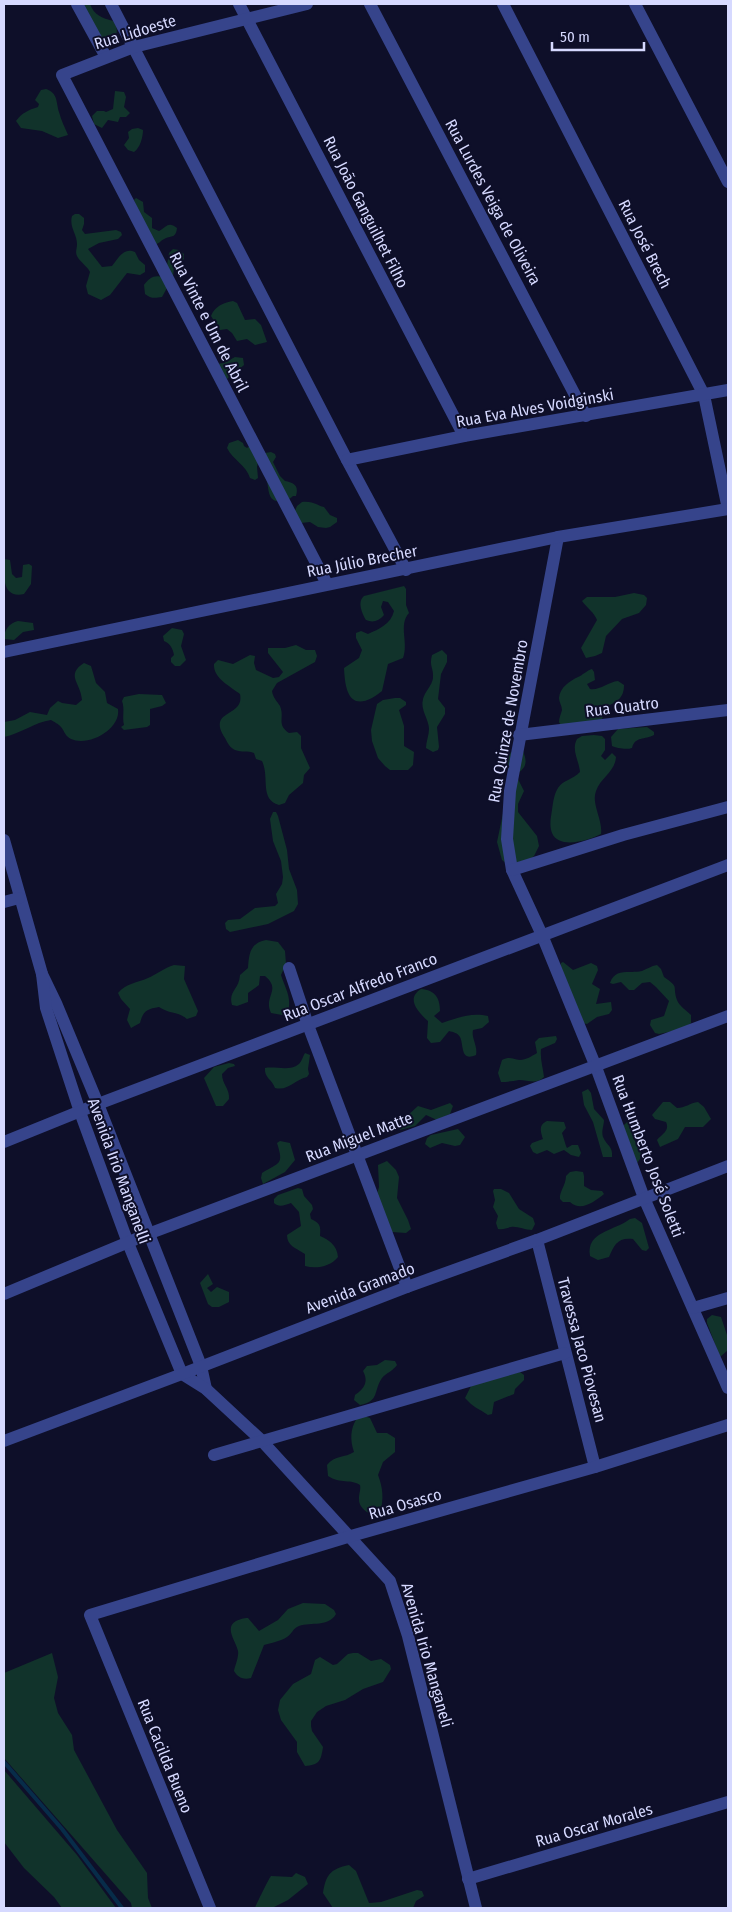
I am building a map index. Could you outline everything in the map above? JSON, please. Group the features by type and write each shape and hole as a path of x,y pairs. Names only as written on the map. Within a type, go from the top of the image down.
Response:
{"street":[{"path":"77,4 106,57"},
{"path":"111,4 406,570"},
{"name":"Rua João Ganguilhet Filho","path":"239,4 464,436"},
{"name":"Rua Lidoeste","path":"62,75 134,47 307,4"},
{"name":"Rua Lurdes Veiga de Oliveira","path":"370,4 586,416"},
{"name":"Rua José Brech","path":"503,4 704,395 728,509"},
{"path":"634,4 728,182"},
{"name":"Rua Vinte e Um de Abril","path":"62,75 327,584"},
{"name":"Rua Eva Alves Voidginski","path":"347,460 464,436 728,390"},
{"name":"Rua Júlio Brecher","path":"4,652 558,537 728,509"},
{"name":"Rua Quinze de Novembro","path":"542,935 512,870 507,839 510,791 519,736 558,537"},
{"name":"Rua Quatro","path":"519,736 728,710"},
{"path":"512,870 623,835 728,808"},
{"name":"Avenida Irio Manganelli","path":"4,840 42,974 98,1104 201,1366"},
{"name":"Rua Oscar Alfredo Franco","path":"4,1142 98,1104 728,866"},
{"path":"4,902 19,898"},
{"name":"Rua Humberto José Soletti","path":"542,935 596,1067 644,1198 728,1388"},
{"path":"289,968 308,1024 407,1287"},
{"name":"Avenida Irio Manganelli","path":"42,974 46,1008 80,1112 128,1243 182,1374"},
{"name":"Rua Miguel Matte","path":"4,1294 148,1234 728,1016"},
{"name":"Avenida Gramado","path":"4,1441 728,1166"},
{"name":"Travessa Jaco Piovesan","path":"537,1240 596,1467"},
{"path":"694,1308 728,1298"},
{"path":"214,1455 565,1353"},
{"path":"201,1366 206,1389"},
{"name":"Avenida Irio Manganeli","path":"182,1374 206,1389 261,1440 351,1536 390,1581 408,1636 476,1908"},
{"name":"Rua Osasco","path":"90,1615 351,1536 596,1467 728,1425"},
{"name":"Rua Cacilda Bueno","path":"90,1615 210,1908"},
{"name":"Rua Oscar Morales","path":"468,1879 728,1802"}],"green space":[{"path":"77,4 90,4 99,16 113,21 117,30 114,40 104,41"},
{"path":"46,89 55,95 68,135 58,138 42,131 21,128 16,121 26,112 38,107 39,104 35,100 41,90"},
{"path":"115,91 124,92 126,97 124,107 130,113 126,117 120,117 118,122 108,120 102,128 94,124 92,116 97,111 106,112 113,109"},
{"path":"138,128 143,130 142,136 134,152 128,150 124,145 129,138 128,132"},
{"path":"136,198 143,202 144,212 152,218 152,228 159,231 168,225 172,225 177,228 175,235 164,239 158,244 150,245 134,200"},
{"path":"75,214 79,214 84,218 82,230 85,234 116,230 121,232 122,235 118,239 99,243 88,249 102,267 112,266 122,254 131,251 135,252 139,260 145,265 145,272 140,275 127,273 110,295 101,300 88,294 86,286 90,272 76,255 77,240 71,220"},
{"path":"173,249 179,250 184,254 184,259 174,267 173,277 162,297 149,297 145,294 144,285 153,277 165,278 169,253"},
{"path":"233,301 237,303 245,320 255,319 261,325 267,342 255,345 247,339 237,341 227,329 220,330 211,316 220,306"},
{"path":"235,357 243,358 244,365 237,371 237,375 230,376 227,379 216,364 224,363"},
{"path":"238,440 247,448 251,445 265,453 271,452 275,454 276,457 273,462 280,476 285,481 295,485 297,489 296,496 288,500 274,500 269,492 266,479 258,462 258,478 255,480 250,478 246,470 227,448 229,443"},
{"path":"302,502 310,502 324,507 330,515 337,518 337,522 326,528 318,527 310,522 301,523 294,513 297,506"},
{"path":"4,559 10,560 12,574 16,578 22,577 23,565 29,564 32,566 31,584 24,594 17,595 11,593 5,584"},
{"path":"404,586 409,613 404,623 405,652 403,658 388,664 382,691 364,701 352,699 345,682 344,668 359,658 362,650 356,638 356,633 361,631 368,634 380,628 387,623 394,611 388,602 383,601 381,607 384,615 376,621 366,620 361,608 362,598"},
{"path":"634,593 644,595 647,598 646,605 639,613 622,619 606,636 602,653 586,658 581,648 597,620 582,601 587,597 615,597"},
{"path":"18,621 33,623 34,630 23,632 14,640 4,639 8,627"},
{"path":"172,628 182,630 184,634 181,646 186,660 180,666 175,666 171,662 171,658 174,655 173,651 170,645 164,641 163,636"},
{"path":"296,645 306,650 315,650 317,656 315,662 277,683 272,691 280,706 283,727 289,733 297,732 301,736 301,748 310,768 304,775 303,783 289,795 285,803 279,805 269,798 267,793 262,761 256,759 254,753 238,751 232,748 220,729 220,722 240,702 240,694 219,678 214,669 214,664 218,660 233,664 250,655 255,656 256,670 273,678 279,677 283,672 268,653 268,648 285,648"},
{"path":"442,650 447,655 447,662 441,674 438,699 445,708 445,714 437,727 439,747 438,750 433,752 426,748 429,729 422,703 433,678 432,655"},
{"path":"84,663 91,666 96,683 105,692 107,703 118,709 118,716 109,729 95,738 78,741 69,738 60,726 51,720 4,737 4,722 15,720 30,712 47,715 50,708 58,701 76,705 82,700 75,675 78,667"},
{"path":"592,669 595,680 587,684 590,689 597,689 618,681 624,685 623,694 616,702 606,707 601,722 562,728 559,722 562,710 559,698 561,691 569,683"},
{"path":"139,694 162,695 166,703 150,709 150,725 147,727 124,730 121,727 124,725 122,701 124,697"},
{"path":"400,698 406,702 406,705 399,710 404,726 404,746 414,752 413,765 408,770 390,770 385,766 378,758 372,741 371,730 377,704 383,700"},
{"path":"647,727 654,732 654,735 638,740 633,744 632,748 622,749 612,746 611,737 618,729"},
{"path":"582,736 602,736 605,739 605,750 601,756 605,760 612,753 616,757 613,767 598,786 595,796 601,834 583,841 561,841 552,833 551,827 555,796 560,785 580,772 575,751 577,739"},
{"path":"523,751 525,764 518,773 518,779 524,791 518,804 518,812 537,836 539,846 534,856 530,859 508,865 502,860 497,842 511,775 505,764 511,752"},
{"path":"273,812 276,812 278,816 287,850 289,869 297,890 298,904 294,911 268,924 230,932 226,929 225,923 228,920 240,919 255,908 275,906 278,903 276,894 282,884 283,877 281,861 273,841 270,819"},
{"path":"261,941 278,942 285,951 286,964 281,975 288,993 289,1007 288,1012 282,1015 271,1013 269,1002 272,985 265,976 260,976 259,985 248,993 248,1002 237,1006 232,1005 231,997 238,984 240,975 248,968 251,950"},
{"path":"563,962 573,970 591,963 597,966 598,970 592,984 600,989 596,1004 611,1002 612,1010 609,1014 597,1017 587,1024 582,1023 560,971 561,963"},
{"path":"174,965 185,966 184,979 198,1011 196,1016 187,1019 159,1007 146,1011 140,1023 131,1028 127,1020 130,1009 118,993 128,985 148,978"},
{"path":"657,965 664,977 674,985 678,1002 691,1015 691,1023 683,1029 659,1034 655,1033 650,1025 651,1020 664,1016 669,1001 650,982 642,983 634,990 629,990 621,982 610,983 612,978 619,973 642,971"},
{"path":"421,989 430,991 438,999 440,1011 434,1016 442,1023 470,1015 488,1016 489,1022 482,1028 473,1030 476,1055 467,1056 463,1052 460,1037 449,1031 440,1042 431,1043 427,1038 428,1021 415,1006 414,1001 416,993"},
{"path":"556,1036 555,1043 541,1049 544,1077 538,1081 519,1080 501,1082 498,1073 502,1060 529,1058 537,1053 535,1042 539,1038"},
{"path":"305,1053 310,1055 309,1074 307,1077 288,1087 275,1088 266,1074 265,1068 291,1068 300,1063"},
{"path":"229,1063 235,1066 228,1068 222,1074 229,1099 223,1106 216,1106 204,1078 214,1067"},
{"path":"588,1089 591,1093 594,1109 604,1120 602,1135 611,1148 612,1157 603,1157 593,1122 584,1105 582,1092"},
{"path":"663,1102 670,1102 677,1108 698,1102 704,1107 711,1119 703,1127 685,1127 678,1139 660,1147 657,1140 665,1132 667,1125 666,1122 655,1119 652,1115"},
{"path":"450,1103 453,1106 450,1114 437,1120 426,1115 415,1126 400,1130 396,1126 418,1106 431,1110"},
{"path":"629,1120 636,1126 633,1138 641,1153 640,1160 637,1163 622,1127"},
{"path":"547,1121 564,1122 566,1128 562,1133 566,1146 567,1148 572,1145 578,1145 581,1153 579,1157 571,1155 564,1150 554,1154 547,1150 537,1154 533,1152 530,1146 532,1143 543,1139 541,1127"},
{"path":"458,1129 465,1137 460,1145 455,1146 442,1143 430,1148 425,1144 427,1138 431,1135"},
{"path":"280,1141 290,1143 295,1160 285,1172 263,1184 262,1173 279,1162 280,1155 277,1143"},
{"path":"387,1161 396,1170 399,1177 397,1198 411,1229 406,1233 392,1232 377,1194 379,1187 378,1165"},
{"path":"570,1172 583,1172 584,1186 591,1190 602,1191 604,1194 592,1203 583,1206 563,1202 560,1196 566,1176"},
{"path":"298,1188 302,1189 304,1196 312,1205 311,1219 319,1225 320,1236 329,1241 336,1249 338,1257 327,1265 318,1267 305,1266 305,1254 293,1246 287,1239 287,1235 301,1226 299,1212 291,1203 282,1206 274,1203 274,1199 278,1195"},
{"path":"494,1189 501,1189 509,1193 519,1209 533,1218 535,1224 532,1230 513,1227 498,1229 496,1223 498,1216 493,1207 495,1200"},
{"path":"635,1218 642,1223 649,1248 646,1251 642,1250 633,1239 624,1239 617,1243 609,1257 598,1260 590,1256 592,1241 597,1236"},
{"path":"208,1274 213,1284 207,1288 211,1292 217,1287 229,1292 229,1302 219,1307 212,1307 208,1304 200,1283"},
{"path":"712,1315 721,1317 728,1338 728,1350 720,1357 707,1323 707,1319"},
{"path":"385,1360 395,1361 397,1365 382,1378 371,1401 360,1405 354,1400 355,1395 365,1385 366,1379 363,1371 367,1366 377,1365"},
{"path":"520,1372 524,1375 524,1380 515,1389 514,1394 494,1402 492,1414 488,1415 465,1398 472,1384"},
{"path":"364,1416 370,1418 377,1433 387,1433 395,1438 395,1452 383,1462 378,1475 382,1489 382,1498 380,1513 375,1517 360,1505 360,1485 328,1476 327,1465 330,1462 354,1452 351,1439 353,1426 357,1418"},
{"path":"303,1603 325,1604 334,1610 336,1614 329,1621 299,1626 289,1636 264,1645 251,1678 244,1679 239,1677 234,1671 238,1653 231,1631 233,1624 243,1618 248,1618 259,1631 278,1620 288,1609"},
{"path":"52,1653 58,1677 54,1698 58,1713 72,1735 74,1750 117,1830 147,1873 148,1898 152,1908 132,1908 131,1903 4,1758 4,1673"},
{"path":"358,1653 371,1661 381,1659 390,1665 391,1669 383,1682 363,1689 345,1700 326,1706 317,1712 311,1721 311,1726 312,1731 323,1747 322,1752 320,1759 316,1763 305,1766 297,1752 297,1742 281,1720 278,1710 280,1700 293,1684 311,1674 315,1660 320,1657 333,1665 337,1664 348,1654"},
{"path":"4,1770 77,1855 116,1908 62,1908 54,1897 24,1868 4,1842"},
{"path":"349,1865 356,1871 369,1903 381,1902 417,1890 422,1891 424,1896 416,1901 413,1908 333,1908 323,1893 326,1882 333,1871"},
{"path":"296,1873 305,1877 308,1884 288,1900 272,1908 255,1908 271,1876 292,1877"}],"waterway":[{"path":"4,1762 62,1829 122,1908"}]}
